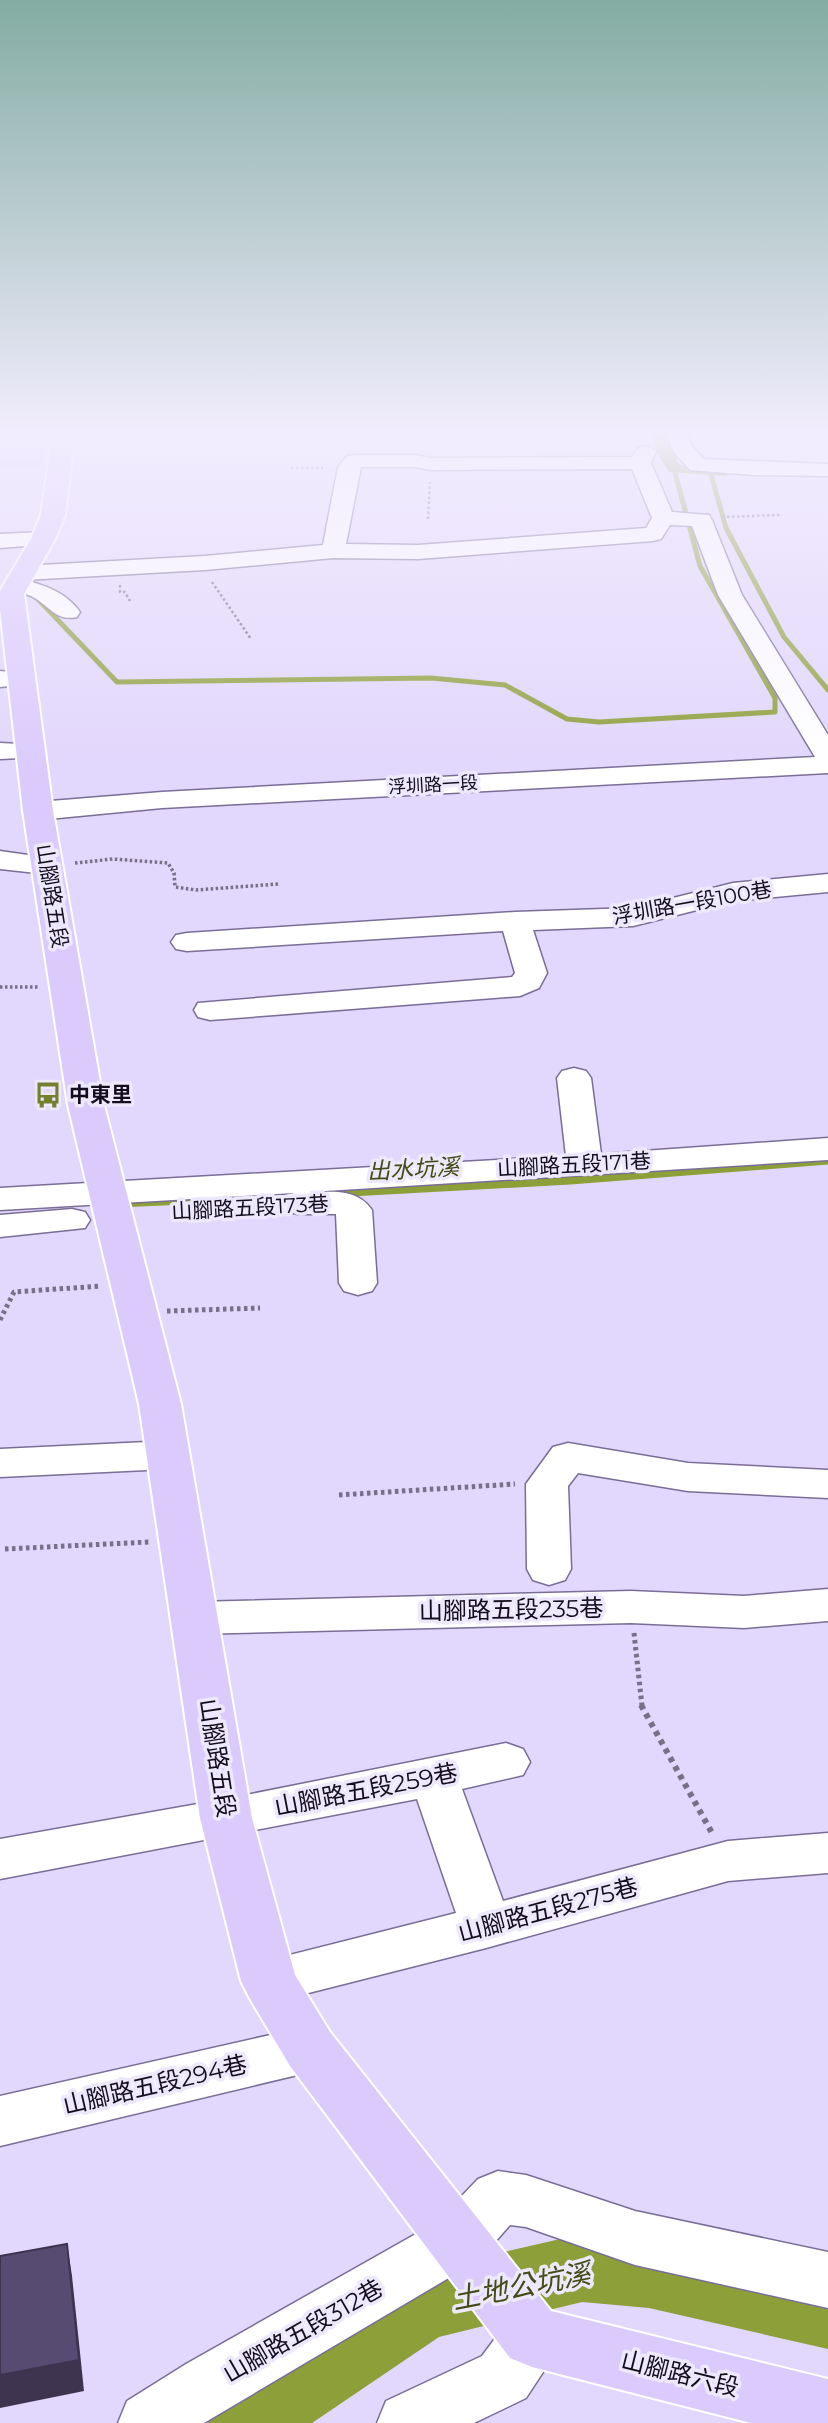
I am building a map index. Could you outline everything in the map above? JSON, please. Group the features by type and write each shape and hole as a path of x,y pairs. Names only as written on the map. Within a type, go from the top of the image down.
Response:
{"main road":[{"path":"12,589 40,544"},
{"name":"山腳路五段","path":"12,589 11,679 15,751 38,811 86,1105 160,1404 226,1818 270,1981 310,2049 532,2337"},
{"name":"山腳路六段","path":"532,2337 828,2411"}],"street":[{"path":"333,551 334,544"},
{"path":"12,589 205,563 333,551 418,552 521,544"},
{"path":"710,544 730,595 828,757"},
{"path":"12,589 40,592 68,612"},
{"name":"浮圳路一段","path":"38,811 162,800 828,765"},
{"path":"0,860 47,865"},
{"name":"浮圳路一段100巷","path":"187,942 515,921 634,917 733,892 828,883"},
{"path":"210,1010 520,986 528,981 531,973 515,921"},
{"path":"575,1078 585,1164"},
{"name":"山腳路五段171巷","path":"111,1206 585,1164 828,1149"},
{"path":"0,1199 111,1206"},
{"name":"山腳路五段173巷","path":"111,1206 344,1203 354,1210 358,1283"},
{"path":"0,1226 111,1206"},
{"path":"0,1463 168,1455"},
{"path":"549,1569 547,1483 568,1457 688,1477 828,1484"},
{"name":"山腳路五段235巷","path":"194,1618 631,1608 744,1612 828,1605"},
{"name":"山腳路五段259巷","path":"0,1859 226,1818 506,1762"},
{"path":"437,1787 486,1927"},
{"name":"山腳路五段275巷","path":"270,1981 486,1927 728,1861 828,1853"},
{"name":"山腳路五段294巷","path":"0,2121 310,2049"},
{"name":"山腳路五段312巷","path":"149,2423 208,2385 458,2241"},
{"path":"408,2423 504,2377 532,2337"}],"lane":[{"path":"458,2241 498,2197 537,2204 635,2238 828,2280"}],"path":[{"path":"205,563 209,576 251,639"},
{"path":"47,865 113,859 168,863 174,873 175,887 196,890 278,884"},
{"path":"0,987 67,987"},
{"path":"0,1320 14,1292 260,1307"},
{"path":"339,1495 547,1483"},
{"path":"5,1549 182,1540"},
{"path":"631,1608 641,1704 728,1861"}],"building":[{"path":"67,2244 79,2360 0,2375 0,2256"}],"waterway":[{"path":"34,595 117,682 431,678 505,685 567,719 599,722 775,712 775,698 700,566 694,544"},
{"path":"735,544 784,637 828,690"},
{"name":"出水坑溪","path":"332,1193 570,1180 828,1160 813,1161"},
{"name":"出水坑溪","path":"118,1203 294,1195"},
{"name":"土地公坑溪","path":"246,2423 422,2306 582,2268 649,2274 828,2314"}],"place":[{"name":"中東里","path":"48,1095"}]}
